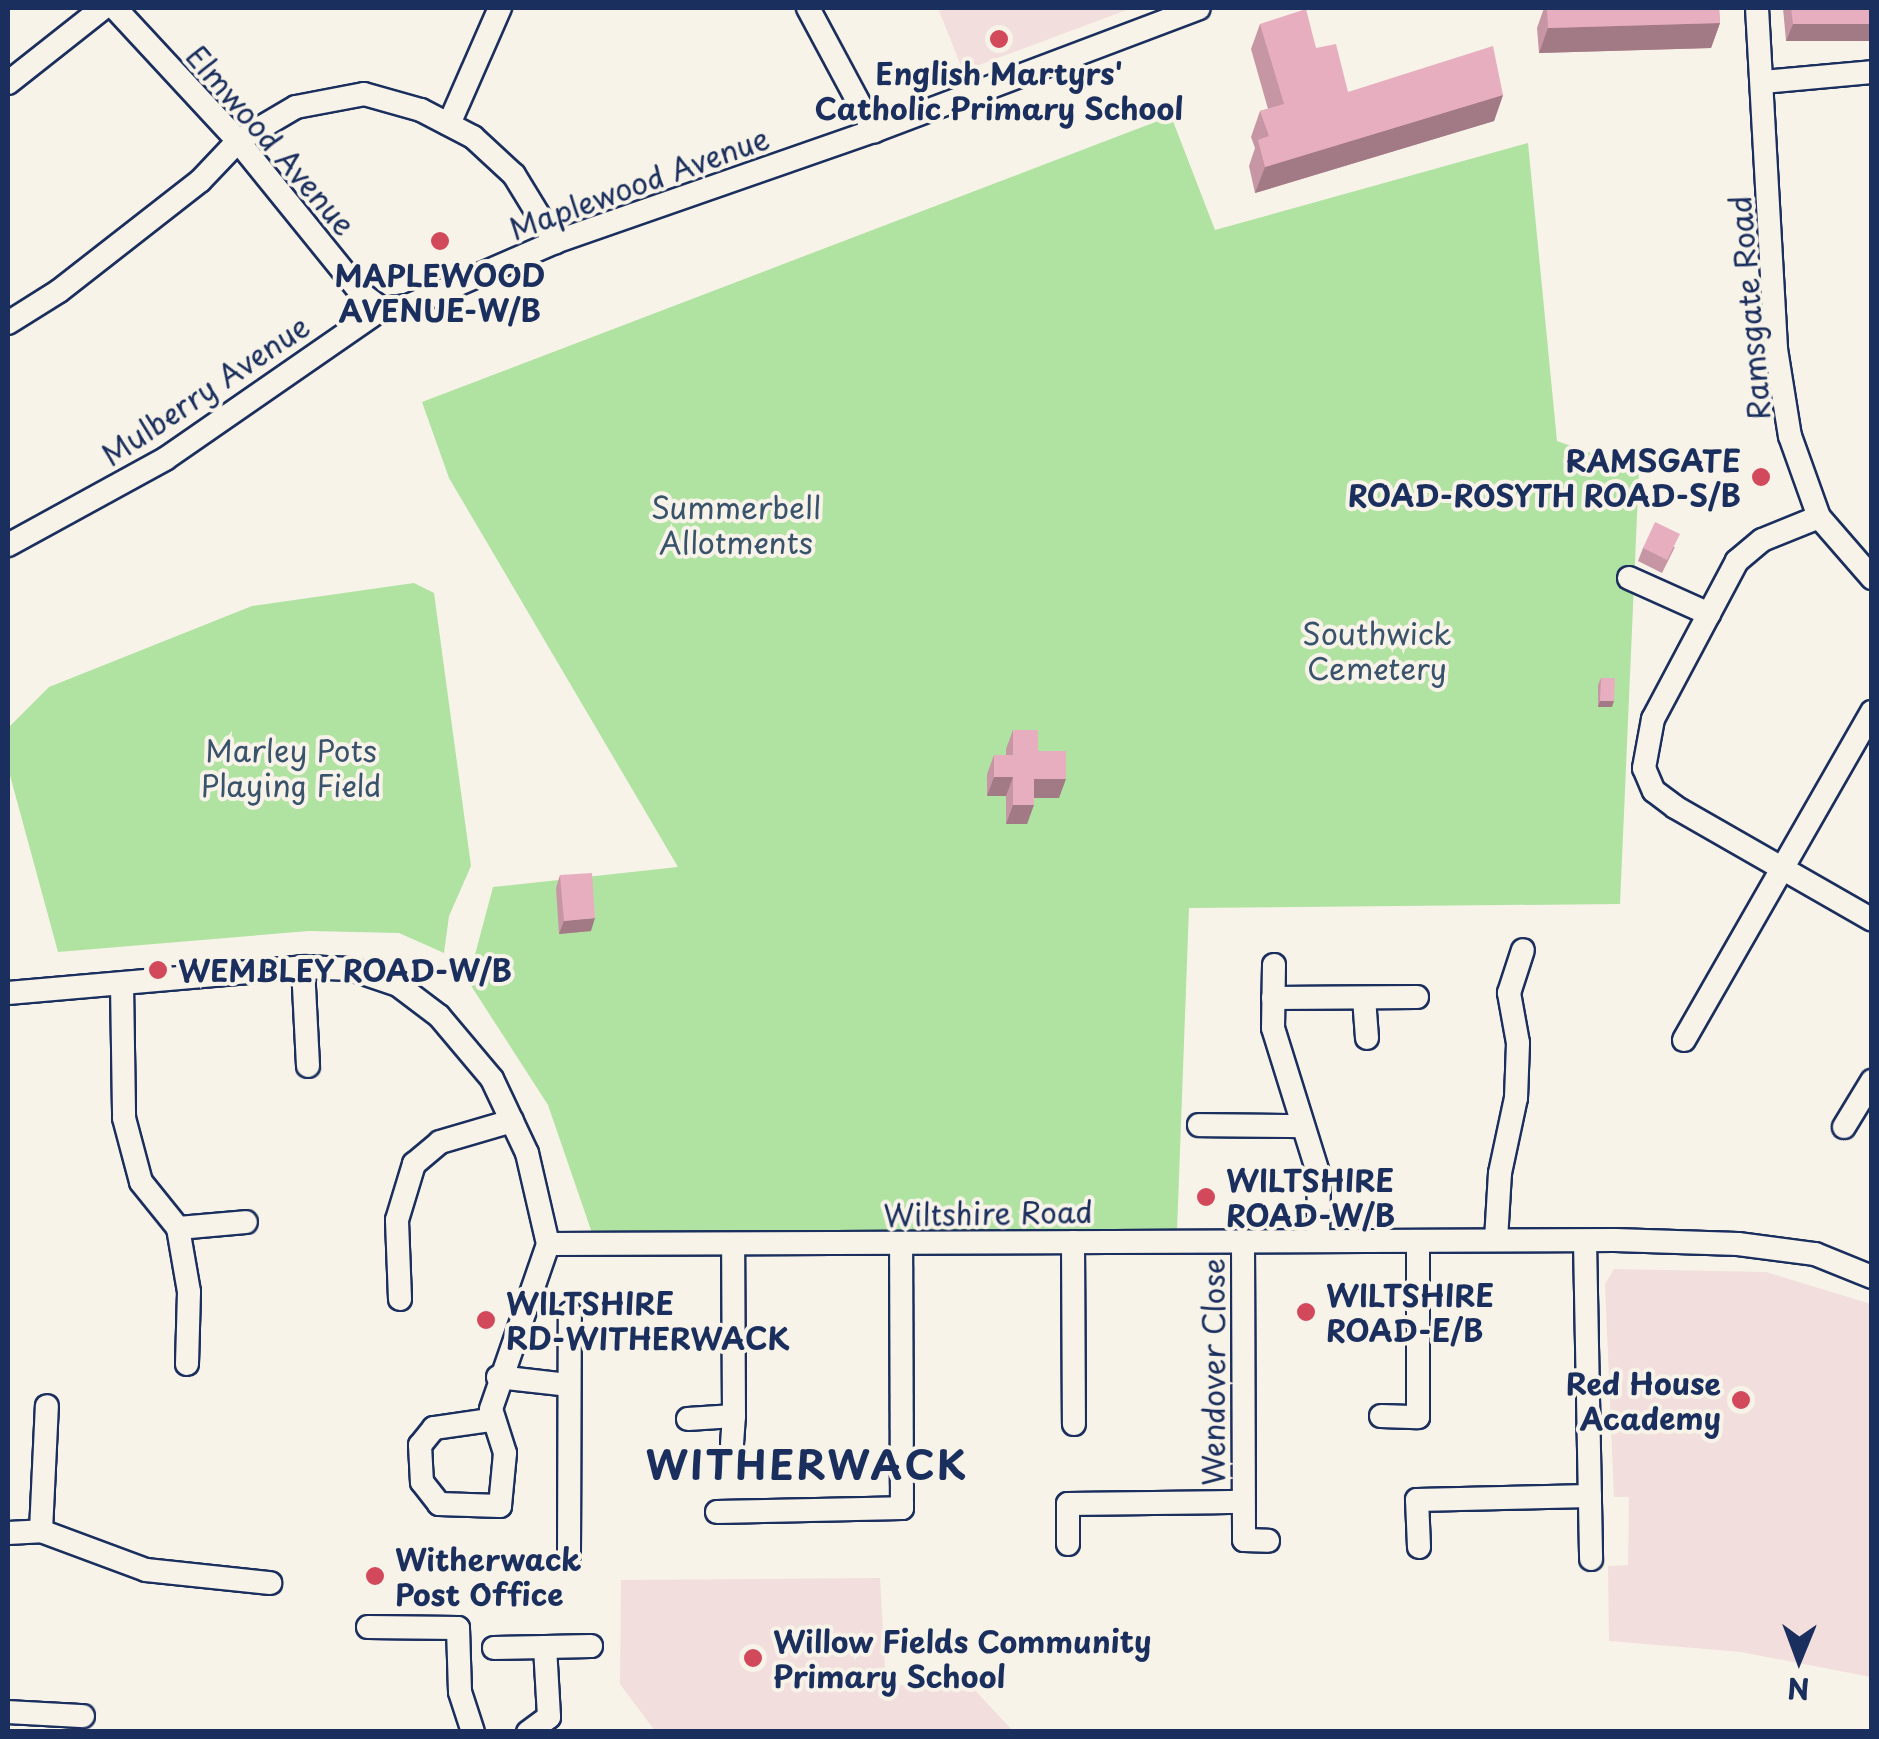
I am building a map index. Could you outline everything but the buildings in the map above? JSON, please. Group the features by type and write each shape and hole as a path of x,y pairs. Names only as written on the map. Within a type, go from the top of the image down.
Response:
{"street":[{"path":"8,84 102,8"},
{"name":"Elmwood Avenue","path":"115,8 238,142 362,294 382,309"},
{"path":"449,124 500,8"},
{"path":"808,8 874,131"},
{"name":"Maplewood Avenue","path":"382,309 408,306 555,242 874,131 1198,8"},
{"name":"Ramsgate Road","path":"1756,8 1776,349 1790,436 1819,517 1872,578"},
{"path":"1763,82 1872,72"},
{"path":"8,322 59,292 185,193 238,142 296,108 364,94 449,124 473,137 514,175 555,242"},
{"name":"Mulberry Avenue","path":"8,546 166,459 382,309"},
{"path":"1819,517 1762,540 1737,561 1653,720 1644,768 1654,791 1674,807 1872,920"},
{"path":"1629,578 1709,614"},
{"path":"1684,1040 1872,712"},
{"path":"1496,1240 1500,1172 1516,1098 1518,1043 1508,993 1524,950"},
{"path":"1274,964 1273,1028 1320,1176 1318,1241"},
{"path":"303,967 308,1066"},
{"path":"8,993 303,967 351,969 398,985 470,1048 512,1120 548,1244 498,1377 490,1420 505,1453 500,1506 439,1504 422,1482 420,1445 434,1428 490,1420"},
{"path":"122,984 124,1118 142,1182 178,1228 188,1292 187,1364"},
{"path":"1274,998 1417,997"},
{"path":"1364,998 1367,1038"},
{"path":"1844,1127 1872,1081"},
{"path":"400,1300 398,1220 414,1164 440,1142 512,1120"},
{"path":"1200,1125 1301,1126"},
{"path":"178,1228 246,1222"},
{"name":"Wiltshire Road","path":"548,1244 1614,1240 1738,1244 1815,1254 1872,1277"},
{"path":"1585,1241 1591,1559"},
{"path":"1073,1242 1074,1424"},
{"name":"Wendover Close","path":"1243,1242 1244,1540 1268,1541"},
{"path":"1381,1416 1418,1417 1418,1243"},
{"path":"717,1512 902,1508 901,1245"},
{"path":"732,1444 734,1246"},
{"path":"569,1555 570,1313"},
{"path":"498,1377 568,1385"},
{"path":"41,1530 47,1406"},
{"path":"688,1419 734,1416"},
{"path":"1419,1547 1417,1500 1590,1496"},
{"name":"Wendover Close","path":"1068,1544 1068,1504 1243,1502"},
{"path":"8,1533 41,1530 146,1570 270,1584"},
{"path":"368,1627 458,1628 460,1692 473,1732"},
{"path":"528,1732 549,1717 545,1646"},
{"path":"494,1648 590,1646"},
{"path":"8,1712 83,1716"}],"shaded area":[{"name":"English Martyrs' Catholic Primary School","path":"938,8 1132,8 963,71"},
{"name":"Red House Academy","path":"1614,1269 1766,1272 1871,1304 1871,1677 1741,1652 1609,1641 1608,1566 1628,1565 1629,1497 1614,1497 1605,1284"},
{"name":"Willow Fields Community Primary School","path":"880,1578 886,1685 971,1686 1013,1731 655,1731 620,1684 621,1580"}],"green space":[{"path":"1171,116 1215,230 1528,143 1557,441 1639,470 1620,904 1189,908 1177,1231 592,1233 548,1105 468,981 493,887 678,867 449,478 422,402"},
{"name":"Marley Pots Playing Field","path":"414,583 434,593 471,866 449,916 444,953 399,933 309,931 58,952 8,768 8,728 49,687 252,606"}],"place":[{"name":"English Martyrs' Catholic Primary School","path":"999,39"},
{"name":"MAPLEWOOD AVENUE-W/B","path":"440,241"},
{"name":"RAMSGATE ROAD-ROSYTH ROAD-S/B","path":"1761,477"},
{"name":"WEMBLEY ROAD-W/B","path":"158,970"},
{"name":"WILTSHIRE ROAD-W/B","path":"1206,1197"},
{"name":"WILTSHIRE ROAD-E/B","path":"1306,1312"},
{"name":"WILTSHIRE RD-WITHERWACK","path":"486,1320"},
{"name":"Red House Academy","path":"1741,1400"},
{"name":"Witherwack Post Office","path":"375,1576"},
{"name":"Willow Fields Community Primary School","path":"753,1658"}],"district":[{"name":"WITHERWACK","path":"807,1464"}],"park label":[{"name":"Summerbell Allotments","path":"736,524"},
{"name":"Southwick Cemetery","path":"1377,650"}]}
